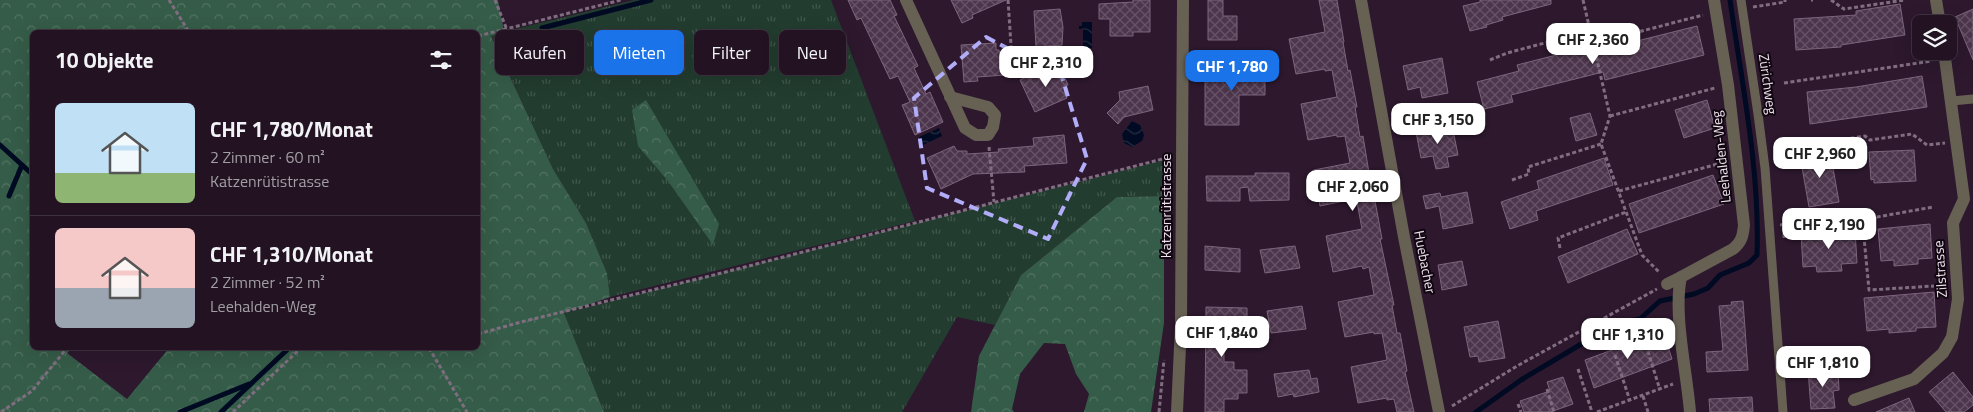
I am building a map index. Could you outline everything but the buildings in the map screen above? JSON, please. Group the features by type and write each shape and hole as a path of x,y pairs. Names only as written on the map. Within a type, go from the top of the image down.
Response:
{"street":[{"path":"906,0 955,110 965,128 976,134 988,135 993,128 995,115 988,108 950,97"},
{"name":"Katzenrütistrasse","path":"1177,412 1181,325 1183,0"},
{"name":"Huebacher","path":"1361,0 1404,237 1445,410"},
{"path":"1936,0 1938,15"},
{"name":"Leehalden-Weg","path":"1676,282 1740,244 1744,225 1738,159 1728,85 1714,6"},
{"name":"Zilstrasse","path":"1854,400 1914,380 1943,353 1952,336 1958,299 1953,223 1964,199 1952,101 1941,60"},
{"path":"1676,282 1690,412"}],"lane":[{"name":"Zürichweg","path":"1742,4 1765,168 1783,412"},
{"path":"1952,101 1973,99"}],"path":[{"path":"169,0 188,30"},
{"path":"495,0 507,30 621,0"},
{"path":"1008,0 1012,60 1070,56"},
{"path":"1445,410 1517,366 1676,282 1659,271 1642,255 1601,144 1610,116 1583,0"},
{"path":"1742,4 1785,2 1785,0"},
{"path":"1831,0 1844,8 1905,0"},
{"path":"1490,60 1507,53 1590,31 1598,30 1619,37 1714,6"},
{"path":"480,36 495,32"},
{"path":"1784,83 1917,60"},
{"path":"1610,116 1728,85"},
{"path":"1794,141 1803,146 1865,136 1870,140 1912,134 1928,145 1948,143"},
{"path":"988,135 994,202"},
{"path":"1512,180 1529,174 1528,167 1601,144"},
{"path":"480,334 1181,154"},
{"path":"1619,191 1738,159"},
{"path":"1784,224 1844,215 1877,217 1933,207"},
{"path":"1560,248 1558,238 1626,212"},
{"path":"1862,216 1870,290 1934,286"},
{"path":"1646,345 1660,390"},
{"path":"1,412 32,391 65,350"},
{"path":"233,412 299,350"},
{"path":"430,350 467,412"},
{"path":"1615,355 1630,401"},
{"path":"1578,369 1592,412"},
{"path":"1597,412 1671,385"},
{"path":"1547,389 1554,412"},
{"path":"1643,396 1648,412"},
{"path":"1518,404 1521,412"}],"highlighted area":[{"path":"986,37 1062,77 1087,159 1048,239 927,188 914,98"}],"green space":[{"path":"0,0 498,0 504,30 495,30 495,35 491,36 495,45 495,75 509,75 553,169 586,223 607,273 610,297 564,313 604,412 0,412"},
{"path":"634,0 831,0 842,30 779,30 779,75 846,75 846,39 915,221 610,297 607,273 586,223 553,169 510,75 584,75 584,30 511,30"},
{"path":"495,34 495,44 491,35"},
{"path":"646,100 719,224 713,245 668,181 638,146 632,110"},
{"path":"1164,160 1164,196 1117,197 1021,275 995,325 957,317 902,412 604,412 564,313"},
{"path":"1164,196 1164,323 1151,412 1084,412 1089,394 1076,374 1065,344 1044,343 1020,374 1012,409 1014,412 971,412 979,356 1021,275 1117,197"}],"water":[{"path":"1082,22 1092,22 1092,48 1083,48 1083,29 1079,29 1079,26 1082,26"},
{"path":"1132,121 1140,125 1144,135 1142,141 1132,147 1124,143 1122,134"},
{"path":"939,128 942,136 923,145 919,137"}],"waterway":[{"path":"542,28 651,0"},
{"path":"1476,412 1521,380 1583,343 1624,322 1640,319 1660,301 1694,294 1708,288 1720,275 1749,263 1757,255 1756,191 1753,159 1730,0"},
{"path":"0,145 30,172"},
{"path":"9,196 22,165"},
{"path":"221,412 287,350"},
{"path":"180,412 249,384"}]}
